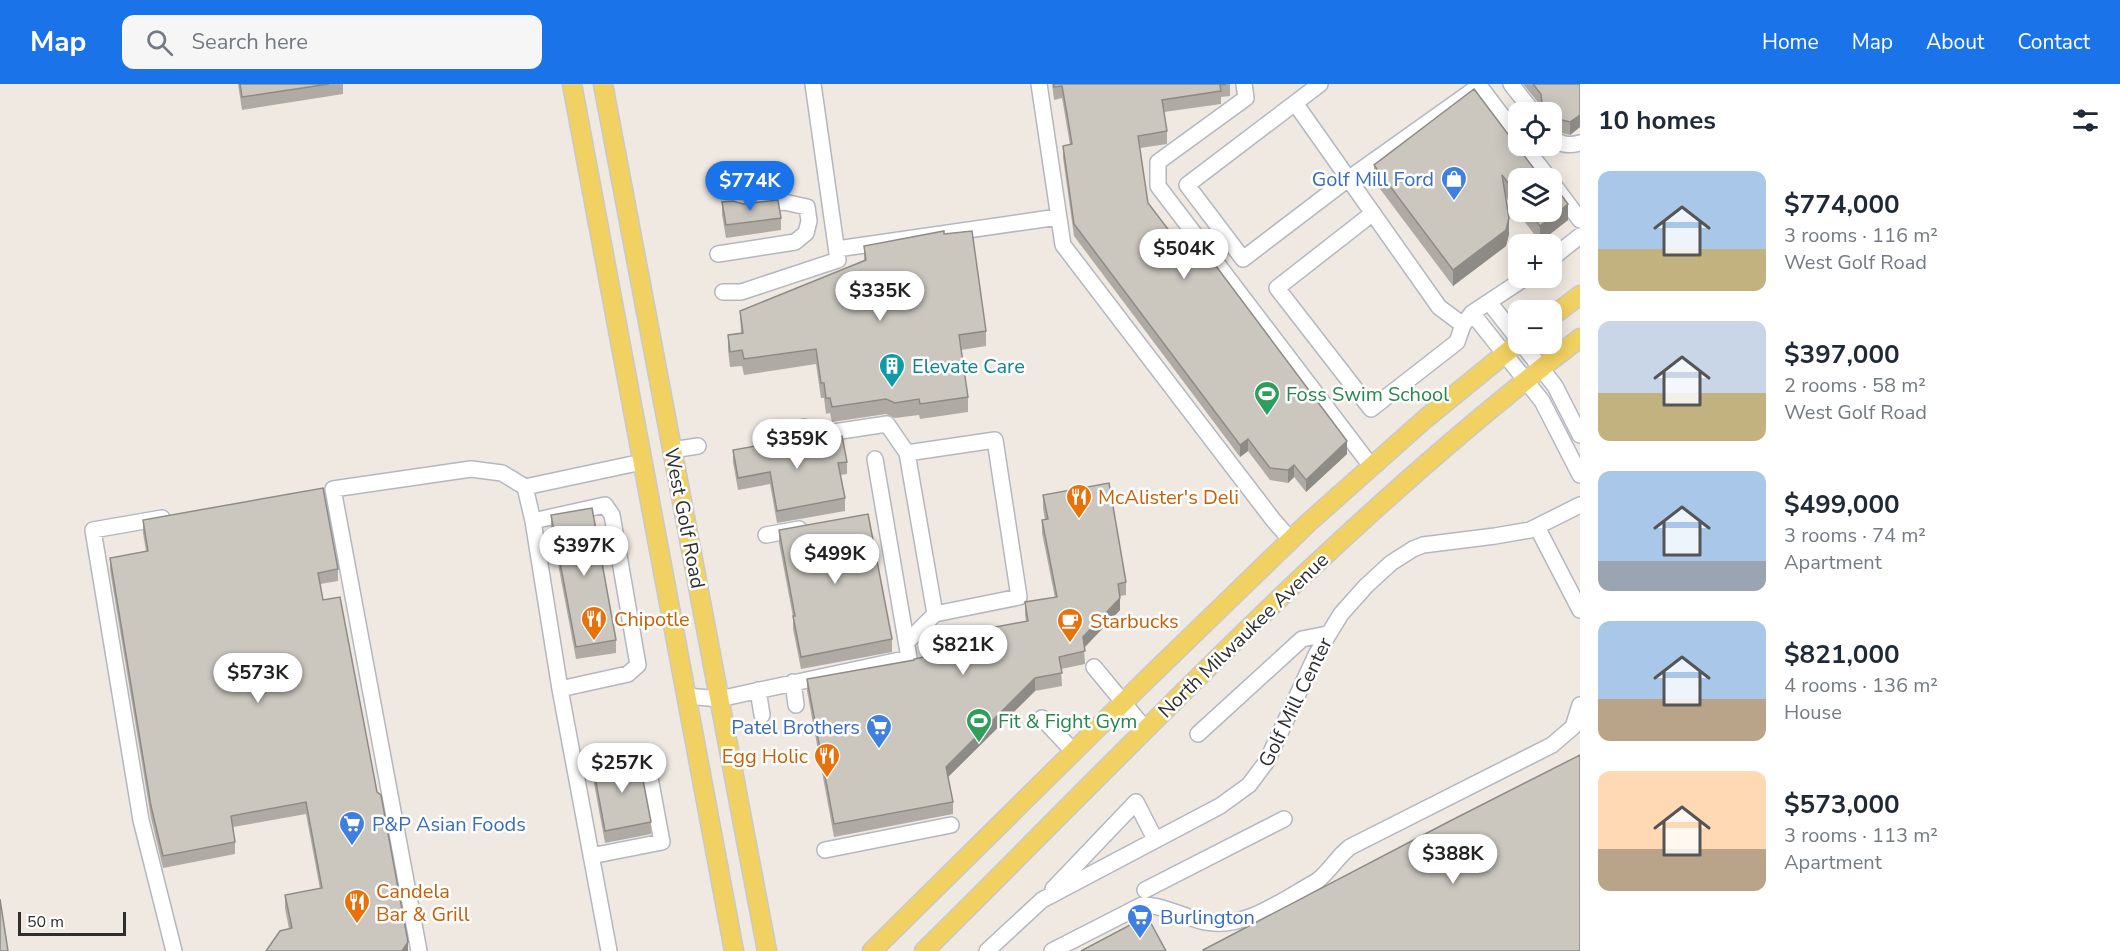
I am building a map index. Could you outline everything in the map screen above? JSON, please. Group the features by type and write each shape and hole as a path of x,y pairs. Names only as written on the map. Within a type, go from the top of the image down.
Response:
{"main road":[{"name":"West Golf Road","path":"572,84 734,951"},
{"name":"West Golf Road","path":"603,84 767,951"},
{"path":"1562,309 1580,295"},
{"name":"North Milwaukee Avenue","path":"924,951 1263,614 1334,547 1449,445 1580,338"},
{"name":"North Milwaukee Avenue","path":"872,951 1290,539 1371,466 1508,352"}],"lane":[{"path":"723,292 741,292 838,260 813,84"},
{"path":"1040,84 1064,246 1274,522 1290,539"},
{"path":"1244,84 1246,98 1158,162 1158,186 1371,466"},
{"path":"1320,84 1187,185 1243,259 1348,179 1478,85 1508,124"},
{"path":"1511,84 1525,102"},
{"path":"1295,103 1439,307 1508,341"},
{"path":"1562,143 1570,146 1580,143"},
{"path":"1532,156 1541,168"},
{"path":"1562,196 1580,220"},
{"path":"718,254 795,243 806,233 809,222 807,207 784,202 744,207"},
{"path":"1373,213 1277,288 1371,409 1458,342 1467,319 1510,288"},
{"path":"837,249 1058,216"},
{"path":"1562,250 1580,236"},
{"path":"1489,302 1508,332"},
{"path":"1518,354 1526,381 1542,401 1580,475"},
{"path":"1526,354 1556,386 1580,435"},
{"path":"804,427 814,435 887,424 907,453 935,614"},
{"path":"907,453 995,440 1019,597 935,614 907,642"},
{"path":"672,450 698,446"},
{"path":"690,716 719,699 909,658 879,514 875,459"},
{"path":"419,951 327,490 471,469 502,473 525,487 642,462"},
{"path":"525,487 533,521 560,689 609,951"},
{"path":"533,521 605,505 612,515 638,665 628,674 560,689"},
{"name":"Golf Mill Center","path":"987,951 1042,900 1220,806 1249,785 1267,761 1327,634 1366,586 1391,563 1413,549 1433,543 1495,536 1537,527 1580,505"},
{"path":"173,516 93,530 141,820 174,951"},
{"path":"766,535 809,527"},
{"path":"1537,527 1580,610"},
{"path":"1198,734 1302,639 1327,634"},
{"path":"1094,667 1146,730"},
{"path":"792,682 796,705"},
{"path":"758,690 762,715"},
{"path":"687,696 719,699"},
{"path":"1052,951 1142,905 1157,907 1215,924 1247,919 1317,881 1350,847 1552,745 1573,727 1580,705"},
{"path":"1042,718 1073,752"},
{"path":"575,770 646,756 662,842 591,856"},
{"path":"1042,900 1136,802 1155,839"},
{"path":"1145,890 1284,819"},
{"path":"825,850 951,825"}],"building":[{"path":"240,84 329,84 242,97"},
{"path":"1054,84 1226,84 1220,85 1221,91 1162,100 1167,131 1138,136 1148,203 1177,241 1186,235 1203,262 1210,258 1347,441 1306,480 1294,465 1288,470 1270,468 1248,439 1240,445 1074,224 1063,146 1072,144 1062,86 1054,87"},
{"path":"1533,84 1580,84 1580,115 1570,122 1562,120 1562,102 1542,102 1541,94"},
{"name":"Golf Mill Ford","path":"1474,89 1508,134 1508,156 1524,156 1533,168 1508,168 1508,183 1502,175 1508,212 1506,230 1453,270 1374,165"},
{"path":"1562,196 1568,204 1562,209"},
{"path":"778,200 781,218 726,225 722,202 733,201 743,204"},
{"path":"944,231 944,234 972,231 986,331 959,335 968,397 920,404 919,399 895,403 886,399 832,407 830,398 826,398 824,383 821,383 816,349 744,359 742,350 730,352 728,335 743,333 740,311 866,260 864,246"},
{"path":"842,436 847,462 838,463 845,498 777,511 770,472 738,478 733,450 800,438 801,443"},
{"path":"1109,483 1126,582 1118,584 1120,598 1083,637 1085,651 1059,657 1062,673 1035,678 946,767 953,802 834,824 807,679 943,653 941,643 964,639 963,633 1028,621 1025,602 1057,597 1042,520 1048,519 1043,495"},
{"path":"323,488 338,569 318,573 323,600 340,597 377,792 381,795 408,942 402,951 266,951 280,931 292,928 285,895 322,888 306,802 231,816 235,842 163,856 151,806 110,558 148,551 143,520"},
{"path":"592,508 616,640 576,647 551,515"},
{"path":"868,514 892,639 801,657 779,530"},
{"path":"1580,755 1580,951 1203,950 1450,821"},
{"path":"634,756 639,759 651,822 605,831 593,766"},
{"path":"0,899 8,951 0,951"},
{"path":"1147,916 1166,951 1081,951"}],"place":[{"name":"Golf Mill Ford","path":"1454,202"},
{"name":"Elevate Care","path":"892,389"},
{"name":"Foss Swim School","path":"1267,417"},
{"name":"McAlister's Deli","path":"1079,520"},
{"name":"Chipotle","path":"594,642"},
{"name":"Starbucks","path":"1070,644"},
{"name":"Fit & Fight Gym","path":"979,744"},
{"name":"Patel Brothers","path":"879,750"},
{"name":"Egg Holic","path":"827,779"},
{"name":"P&P Asian Foods","path":"352,847"},
{"name":"Candela Bar & Grill","path":"357,925"},
{"name":"Burlington","path":"1140,940"}]}
